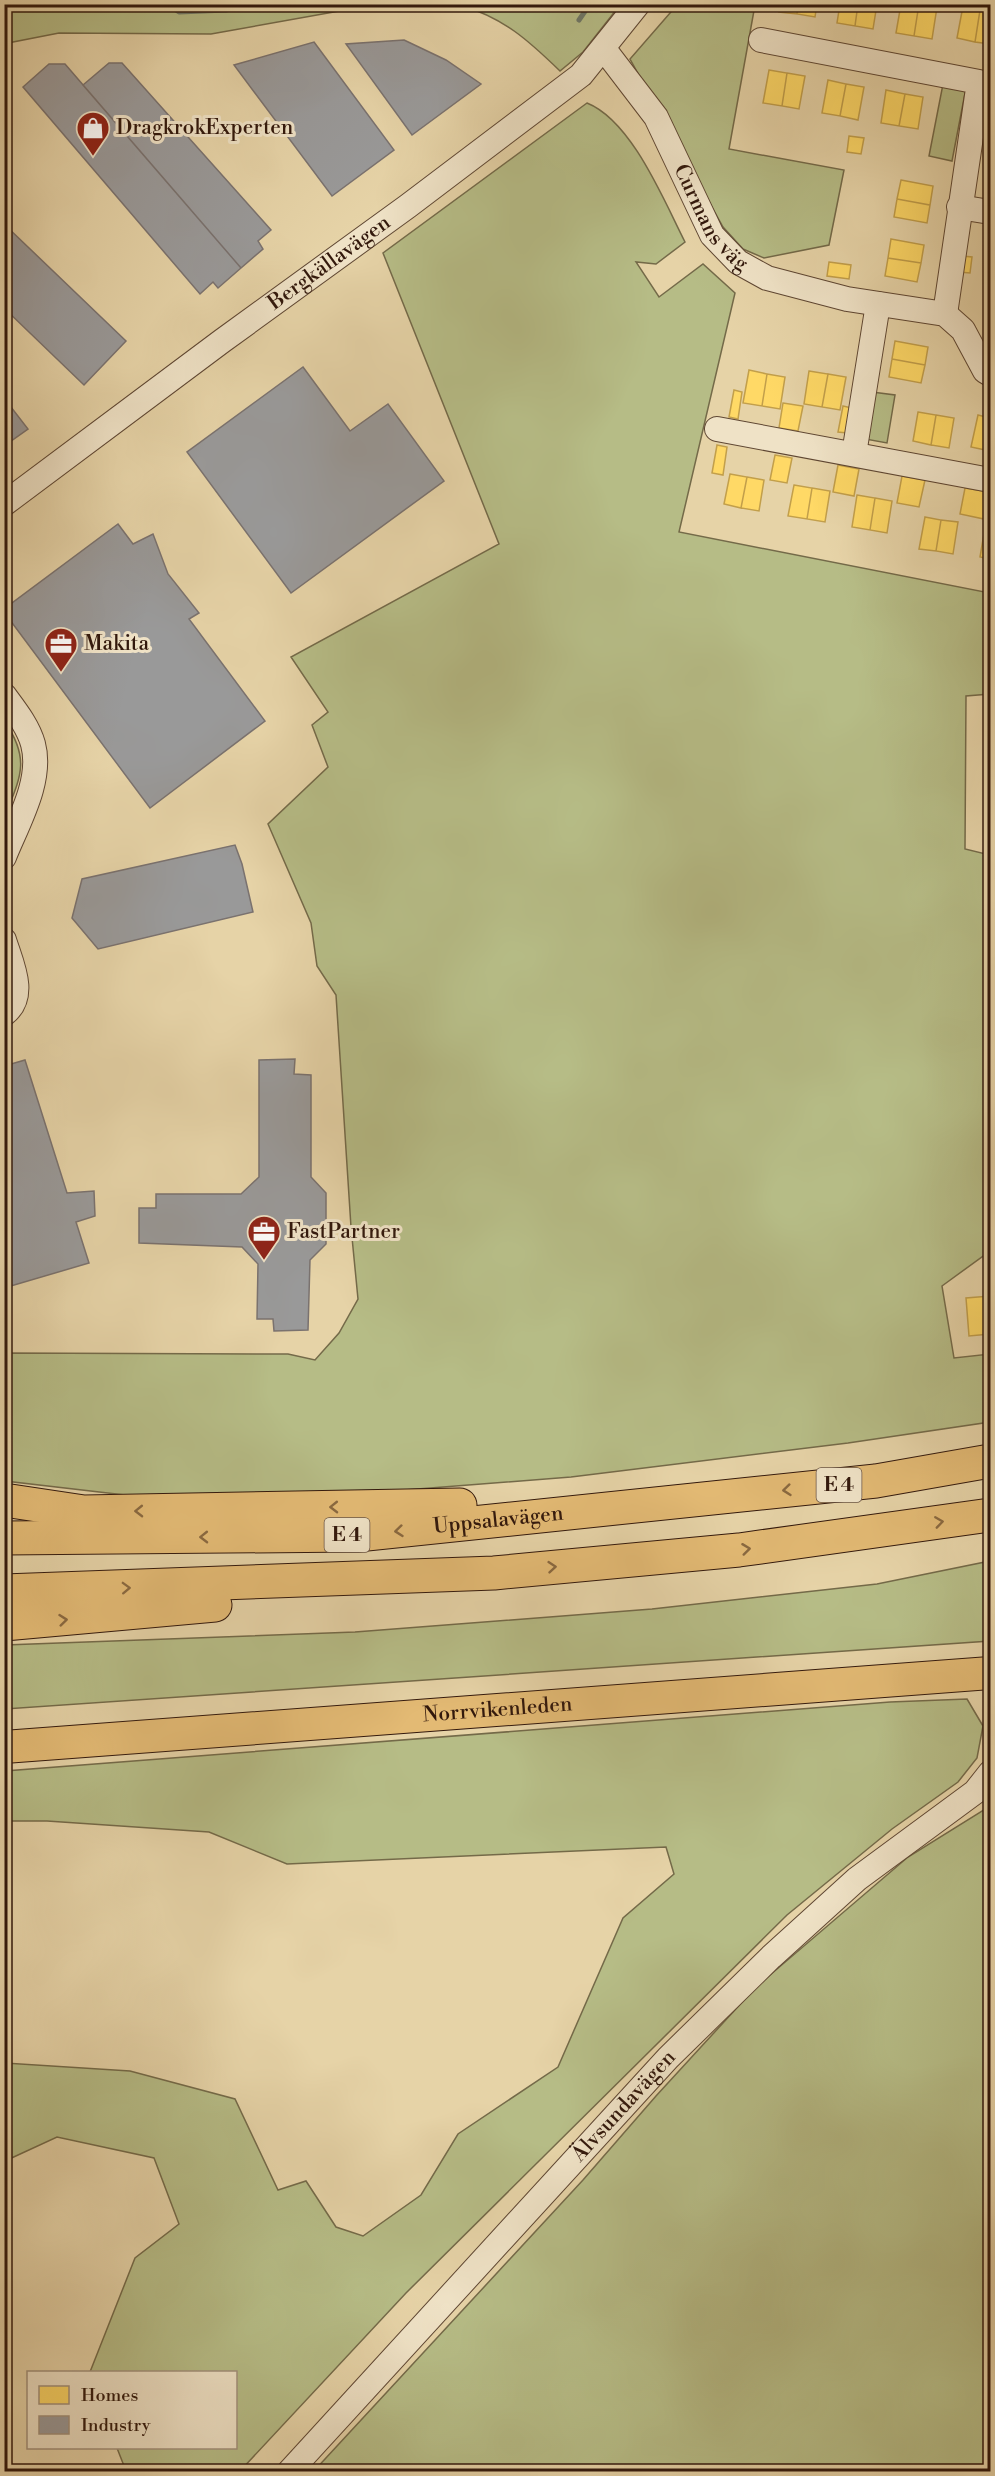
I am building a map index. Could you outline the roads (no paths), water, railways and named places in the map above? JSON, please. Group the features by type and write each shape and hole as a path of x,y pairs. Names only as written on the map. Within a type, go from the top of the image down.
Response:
{"highway":[{"name":"Uppsalavägen","path":"4,1538 357,1535 876,1481 990,1461"},
{"path":"4,1500 84,1512 687,1501"},
{"name":"E 4","path":"4,1591 494,1573 740,1550 990,1515"},
{"path":"4,1624 336,1593 494,1573"}],"main road":[{"name":"Norrvikenleden","path":"4,1747 990,1673"}],"street":[{"name":"Bergkällavägen","path":"4,504 408,206 581,75 638,4"},
{"path":"762,40 985,82 959,207 945,314 963,330 985,371 990,374"},
{"name":"Curmans väg","path":"604,49 656,117 712,235 738,262 767,278 847,299 945,314"},
{"path":"959,207 990,212"},
{"path":"854,454 878,304"},
{"path":"717,429 990,480"},
{"path":"4,695 27,728 33,746 35,765 29,794 4,857"},
{"path":"4,940 16,979 17,993 15,1002 4,1014"},
{"name":"Älvsundavägen","path":"289,2472 668,2058 771,1957 857,1879 975,1792 990,1773"}],"waterway":[{"path":"167,4 179,12 226,10 248,4"},
{"path":"579,20 590,4"}],"place":[{"name":"DragkrokExperten","path":"93,157"},
{"name":"Makita","path":"61,673"},
{"name":"FastPartner","path":"264,1261"}]}
